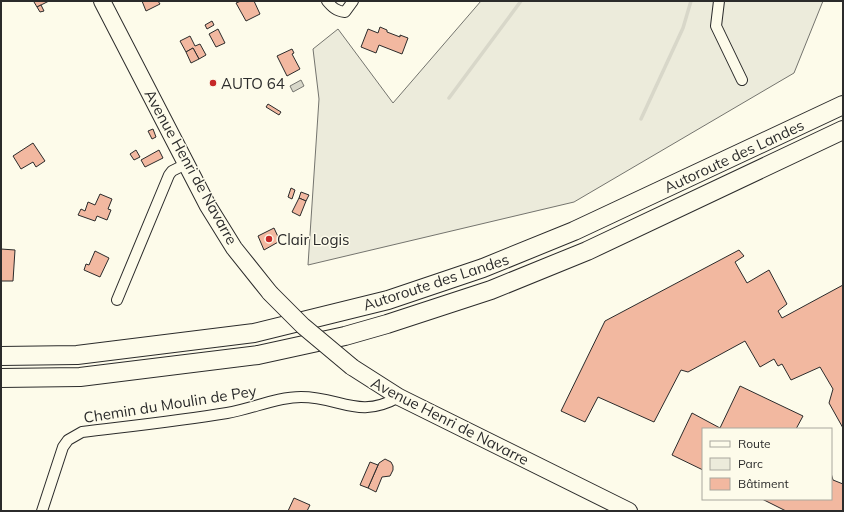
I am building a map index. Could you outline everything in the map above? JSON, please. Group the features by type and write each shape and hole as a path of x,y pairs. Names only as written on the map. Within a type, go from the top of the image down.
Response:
{"highway":[{"name":"Autoroute des Landes","path":"1,356 78,356 254,333 388,300 483,268 574,231 843,105"},
{"name":"Autoroute des Landes","path":"1,378 80,377 258,355 345,336 387,324 491,290 587,251 843,130"}],"main road":[{"name":"Avenue Henri de Navarre","path":"102,1 208,206 234,248 270,293 303,326 352,367 399,397 624,510"}],"street":[{"path":"327,1 339,12 345,12 353,1"},
{"path":"719,1 716,26 742,80"},
{"path":"117,300 169,175 172,171 186,164"},
{"name":"Chemin du Moulin de Pey","path":"42,511 63,446 68,440 82,432 228,413 288,398 301,397 320,399 367,408 389,403 399,397"}],"green space":[{"path":"481,1 823,1 794,73 574,202 308,265 319,99 313,49 338,29 393,103"}],"shaded area":[{"path":"301,80 304,86 293,92 290,86"}],"building":[{"path":"49,1 37,7 34,2"},
{"path":"142,1 158,1 160,4 146,11"},
{"path":"241,1 254,1 260,14 246,21 236,3"},
{"path":"41,5 44,11 40,12 37,7"},
{"path":"212,21 214,25 207,29 205,25"},
{"path":"380,27 387,30 387,32 400,37 400,35 408,38 402,54 379,45 376,53 361,47 368,29 378,33"},
{"path":"218,29 225,43 216,47 209,34"},
{"path":"190,36 195,46 200,44 206,55 199,59 193,48 186,52 180,41"},
{"path":"193,48 199,59 191,63 186,52"},
{"path":"292,49 294,53 292,54 300,69 287,76 277,56"},
{"path":"268,104 281,112 279,115 266,107"},
{"path":"153,129 156,137 152,139 148,131"},
{"path":"33,143 45,161 36,167 33,162 21,169 13,156"},
{"path":"136,150 140,157 134,160 130,154"},
{"path":"159,150 163,158 145,167 141,160"},
{"path":"291,188 295,190 292,199 288,197"},
{"path":"301,192 309,195 306,201 299,198"},
{"path":"100,194 112,199 108,209 111,210 107,220 97,216 95,221 78,215 81,209 85,211 88,202 95,205"},
{"path":"299,198 306,201 300,216 292,212"},
{"name":"Clair Logis","path":"274,228 280,241 264,250 258,236"},
{"path":"1,249 15,250 13,281 1,281"},
{"path":"739,250 744,256 735,262 747,283 769,270 787,304 778,311 782,318 843,285 843,428 829,403 833,389 820,367 791,380 782,364 778,366 774,359 760,367 745,341 688,372 681,370 654,422 598,397 585,422 561,411 605,321"},
{"path":"95,251 109,258 100,277 84,270 86,264 89,265"},
{"path":"740,386 803,416 797,428 720,428"},
{"path":"692,413 720,428 702,428 702,470 672,455"},
{"path":"385,459 391,462 393,470 390,476 382,477 376,492 368,488 379,463"},
{"path":"370,462 378,465 368,488 360,485"},
{"path":"832,476 833,480 843,484 843,511 786,511 764,500 832,500"},
{"path":"294,498 310,505 307,511 288,511"}],"waterway":[{"path":"449,98 521,1"},
{"path":"641,119 683,28 691,1"}],"place":[{"name":"AUTO 64","path":"213,83"},
{"name":"Clair Logis","path":"269,239"}]}
